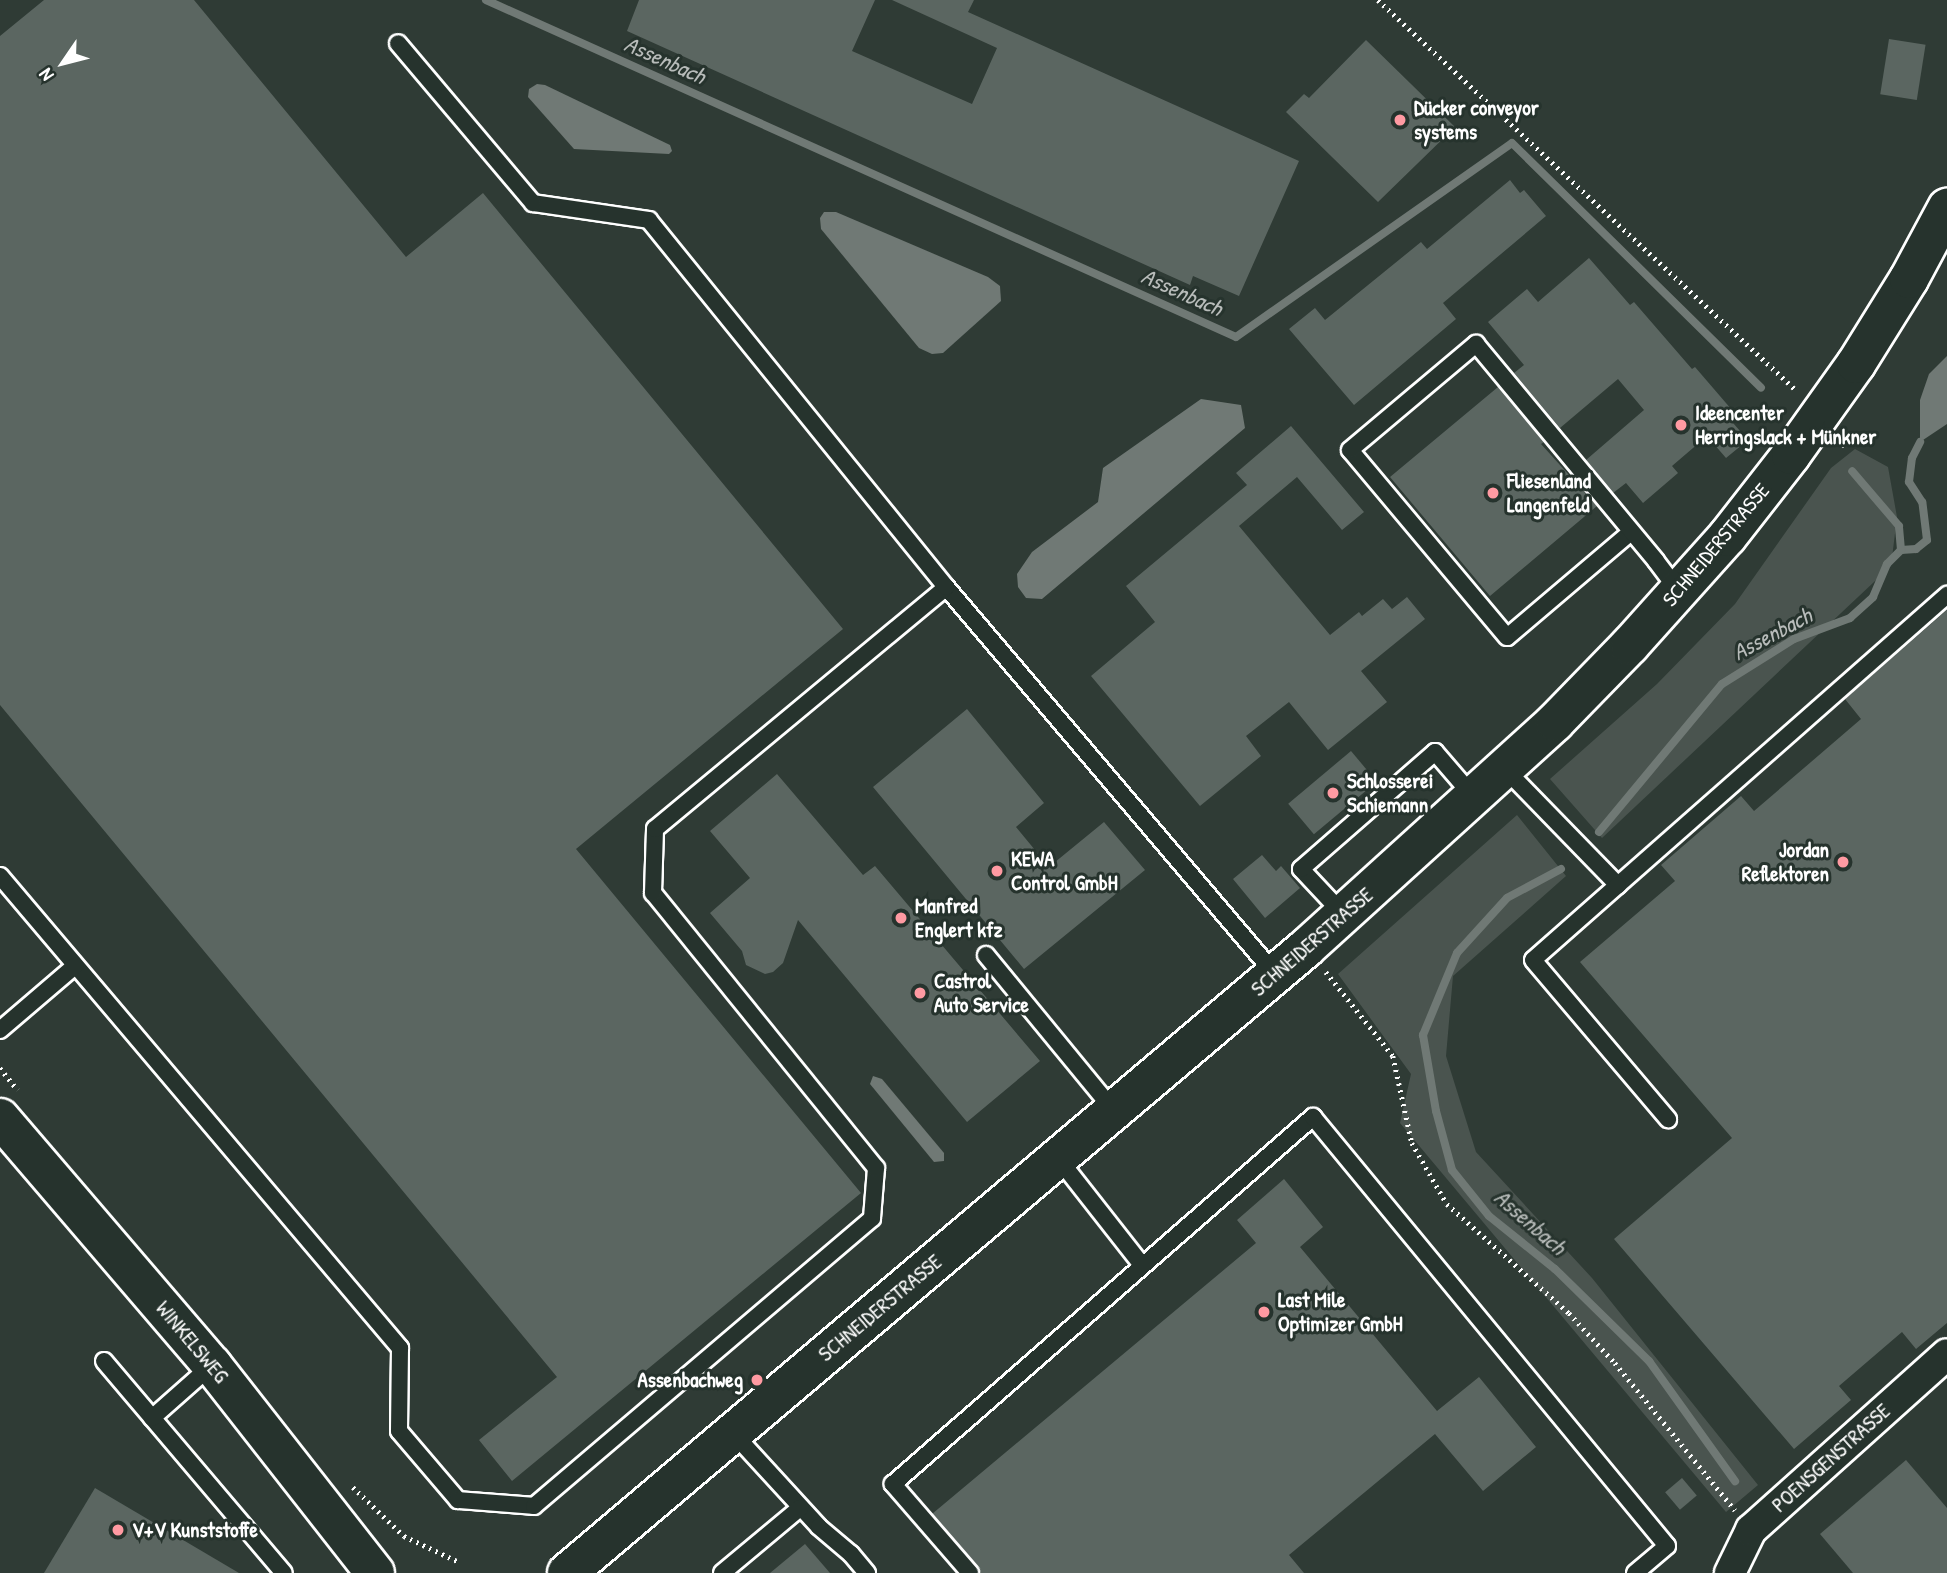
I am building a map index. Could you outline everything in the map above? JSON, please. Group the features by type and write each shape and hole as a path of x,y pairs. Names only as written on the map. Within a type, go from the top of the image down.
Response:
{"main road":[{"name":"SCHNEIDERSTRASSE","path":"567,1573 1306,948 1555,722 1727,537 1816,422 1895,301 1947,208"},
{"name":"WINKELSWEG","path":"0,1118 212,1365 375,1573"}],"street":[{"name":"POENSGENSTRASSE","path":"1730,1573 1751,1530 1947,1354"}],"lane":[{"path":"398,43 533,203 649,219 946,587 1275,974"},
{"path":"1631,532 1507,637 1350,450 1476,344 1631,532 1679,591"},
{"path":"0,876 400,1348 399,1431 458,1500 534,1506 872,1218 876,1168 653,893 655,829 946,587"},
{"path":"1668,1119 1533,960 1947,595"},
{"path":"1344,915 1301,869 1435,752 1474,798"},
{"path":"1505,769 1618,885"},
{"path":"986,955 1114,1111"},
{"path":"0,1030 75,966"},
{"path":"970,1573 893,1484 1141,1264 1313,1117 1667,1546 1636,1573"},
{"path":"1058,1158 1141,1264"},
{"path":"104,1361 284,1573"},
{"path":"152,1418 212,1365"},
{"path":"733,1433 800,1508 851,1554 867,1573"},
{"path":"722,1573 800,1508"}],"path":[{"path":"1378,0 1793,386 1816,422"},
{"path":"1306,948 1393,1056 1412,1143 1447,1204 1569,1313 1615,1363 1751,1530"},
{"path":"343,1477 404,1536 459,1562"}],"shaded area":[{"path":"537,84 545,85 670,145 672,151 669,154 574,149 528,97 529,89"},
{"path":"824,212 836,212 988,277 1000,286 1001,301 943,353 932,354 919,348 821,229 820,218"},
{"path":"1947,356 1947,424 1920,442 1920,400 1929,374"},
{"path":"1201,399 1241,405 1245,428 1042,599 1026,598 1018,587 1017,574 1032,552 1098,502 1103,468"},
{"path":"1855,449 1888,467 1897,517 1891,566 1602,838 1550,779 1657,684 1735,604 1831,468"},
{"path":"1517,815 1566,876 1453,976 1446,1056 1476,1152 1592,1278 1758,1485 1726,1512 1400,1123 1411,1074 1338,974"},
{"path":"873,1076 882,1079 944,1153 944,1161 934,1162 870,1084"}],"building":[{"path":"44,0 194,0 406,257 483,193 843,629 576,849 861,1193 512,1481 479,1440 557,1377 0,705 0,36"},
{"path":"639,0 875,0 852,51 972,104 997,48 892,0 974,0 968,12 1299,161 1239,296 1193,276 1190,285 627,31"},
{"path":"1889,39 1926,45 1917,100 1880,94"},
{"name":"Dücker conveyor systems","path":"1366,40 1455,127 1378,202 1286,112 1304,94 1309,98"},
{"path":"1510,180 1520,193 1524,190 1546,216 1443,303 1456,319 1354,405 1289,329 1315,308 1325,320 1421,242 1427,249"},
{"path":"1589,258 1630,305 1634,302 1692,369 1695,367 1732,410 1726,415 1748,440 1726,458 1707,436 1672,466 1678,473 1643,503 1626,483 1613,493 1586,460 1644,410 1618,379 1560,428 1514,373 1524,365 1488,322 1527,289 1538,302"},
{"name":"Fliesenland Langenfeld","path":"1498,387 1544,442 1541,444 1597,506 1490,596 1390,477"},
{"path":"1291,426 1364,512 1342,530 1297,477 1239,526 1330,635 1359,612 1362,616 1383,599 1392,609 1407,597 1425,619 1361,671 1387,702 1328,750 1289,702 1246,736 1261,756 1200,806 1091,676 1155,622 1126,586 1247,485 1236,473"},
{"path":"1947,610 1947,1323 1916,1349 1902,1332 1839,1386 1851,1400 1794,1449 1614,1239 1732,1138 1580,962 1675,881 1661,865 1741,796 1754,811 1861,719 1845,699"},
{"name":"KEWA Control GmbH","path":"967,709 1044,803 1016,827 1049,867 1104,822 1145,870 1024,969 873,787"},
{"name":"Schlosserei Schiemann","path":"1351,751 1377,782 1314,834 1288,804"},
{"name":"Castrol Auto Service","path":"777,774 863,875 875,866 1040,1061 967,1122 798,920 783,963 773,972 765,974 746,965 742,951 710,913 750,878 710,831"},
{"path":"1262,855 1276,871 1281,866 1300,888 1265,918 1233,879"},
{"name":"Last Mile Optimizer GmbH","path":"1284,1179 1323,1227 1300,1247 1437,1411 1479,1377 1536,1447 1483,1491 1435,1434 1289,1555 1304,1573 981,1573 932,1514 1256,1243 1237,1220"},
{"path":"1906,1460 1947,1508 1947,1573 1853,1573 1820,1534"},
{"path":"1682,1478 1697,1496 1680,1510 1665,1492"},
{"name":"V+V Kunststoffe","path":"95,1488 239,1573 44,1573"},
{"path":"805,1544 830,1573 770,1573"}],"waterway":[{"name":"Assenbach","path":"486,0 1236,337 1512,143 1761,388"},
{"path":"1901,550 1916,549 1927,540 1922,502 1909,482 1912,458 1920,442"},
{"name":"Assenbach","path":"1599,832 1722,684 1794,639 1850,618 1873,597 1887,564 1901,550 1899,526 1852,471"},
{"name":"Assenbach","path":"1561,869 1507,898 1457,953 1423,1035 1436,1111 1452,1170 1489,1216 1555,1269 1649,1361 1735,1481"}],"place":[{"name":"Dücker conveyor systems","path":"1400,120"},
{"name":"Ideencenter Herringslack + Münkner","path":"1681,425"},
{"name":"Fliesenland Langenfeld","path":"1493,493"},
{"name":"Schlosserei Schiemann","path":"1333,793"},
{"name":"Jordan Reflektoren","path":"1843,862"},
{"name":"KEWA Control GmbH","path":"997,871"},
{"name":"Manfred Englert kfz","path":"901,918"},
{"name":"Castrol Auto Service","path":"920,993"},
{"name":"Last Mile Optimizer GmbH","path":"1264,1312"},
{"name":"Assenbachweg","path":"757,1380"},
{"name":"V+V Kunststoffe","path":"118,1530"}]}
